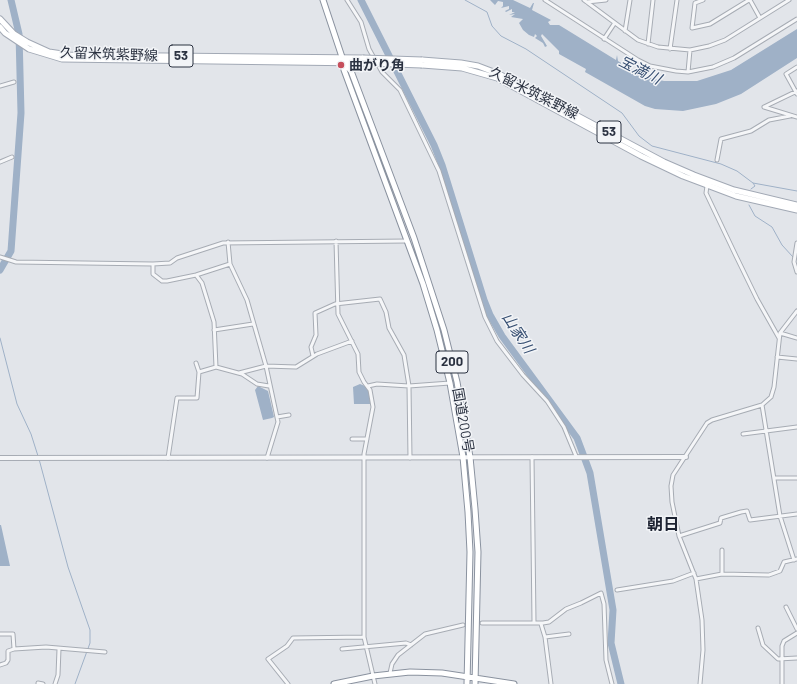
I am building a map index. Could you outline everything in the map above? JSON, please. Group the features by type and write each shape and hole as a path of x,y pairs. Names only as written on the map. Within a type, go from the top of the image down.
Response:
{"main road":[{"name":"国道200号","path":"323,0 343,59 350,71 429,282 444,330 457,382 470,458 478,552 475,681"},
{"name":"久留米筑紫野線","path":"0,19 6,33 24,46 44,55 62,59 89,61 343,59"},
{"name":"久留米筑紫野線","path":"3,27 23,40 49,52 90,56 343,59 364,61 461,63 478,66 499,74 664,162 734,190 797,205"},
{"name":"国道200号","path":"343,59 344,70 407,241 434,322 450,384 463,458 470,552 468,684"},
{"name":"久留米筑紫野線","path":"422,62 462,68 497,78 641,156 707,186 736,196 797,210"},
{"path":"334,684 373,676 427,672 467,677 475,681 514,684"}],"street":[{"path":"347,0 361,22 369,49 382,72 400,90 436,165 485,317 497,341 523,375 547,401 564,427 576,456"},
{"path":"545,0 563,10 604,39 650,66 666,70 688,72 713,67 734,58 797,19"},
{"path":"586,1 606,0"},
{"path":"625,31 630,0"},
{"path":"648,44 653,0"},
{"path":"670,49 676,0"},
{"path":"703,0 695,3 692,28 710,24 749,0 760,18"},
{"path":"586,1 614,24 648,44 670,49 690,50 709,46 725,40 789,0"},
{"path":"604,39 614,24"},
{"path":"688,72 690,50"},
{"path":"797,67 786,74 797,92 764,107 797,118"},
{"path":"0,86 14,82"},
{"path":"717,160 721,139 751,131 769,120 790,116"},
{"path":"0,162 12,157"},
{"path":"707,186 706,193 732,249 757,299 779,338"},
{"path":"336,241 338,314 358,354 359,372 362,379 368,386 372,397 373,407 364,458 364,637 365,648 375,684"},
{"path":"2,258 13,261 153,264 170,263 177,258 211,245 228,242 407,241"},
{"path":"228,242 230,264 247,300 266,366 269,386 278,422 267,458"},
{"path":"797,242 794,262 797,272"},
{"path":"153,264 153,274 162,281 167,281 196,275 230,264"},
{"path":"196,275 202,284 212,311 216,368"},
{"path":"313,356 311,347 316,335 315,313 338,303 380,299 386,312 390,328 404,355 409,386 410,458"},
{"path":"700,684 703,640 696,579 679,536 672,502 671,486 673,475 704,427 712,420 762,405 771,397 774,387 780,333 797,311"},
{"path":"214,330 253,324"},
{"path":"780,333 797,338"},
{"path":"239,373 266,366 296,366 313,356 352,341"},
{"path":"777,357 797,359"},
{"path":"168,458 177,398 197,398 199,372 196,364"},
{"path":"199,372 216,368 239,373 257,384 269,386"},
{"path":"368,386 377,384 409,386 450,384"},
{"path":"696,579 722,574 770,575 780,571 784,562 795,559 780,516 762,405"},
{"path":"277,417 288,415"},
{"path":"743,434 797,427"},
{"path":"352,439 367,439"},
{"path":"532,457 534,622"},
{"path":"0,458 686,457"},
{"path":"774,478 797,478"},
{"path":"679,536 720,523 720,518 741,512 747,511 750,520 797,514"},
{"path":"722,550 722,574"},
{"path":"617,590 673,581 694,573"},
{"path":"482,623 534,622 541,624 549,622 566,609 601,593 604,604 606,660 612,684"},
{"path":"786,607 797,629"},
{"path":"541,624 545,637 551,684"},
{"path":"390,674 392,664 398,655 425,634 432,631 463,625"},
{"path":"758,628 763,645 778,658 797,658"},
{"path":"782,684 781,652 784,641 797,633"},
{"path":"0,634 13,634 14,649"},
{"path":"545,637 569,634"},
{"path":"288,684 268,659 287,646 293,638 364,637"},
{"path":"342,649 406,643 411,645"},
{"path":"0,665 6,663 8,660 8,651 14,649 46,647 105,652"},
{"path":"55,684 58,674 59,649"},
{"path":"38,683 43,684"}],"water":[{"path":"490,0 513,0 530,8 534,3 532,10 551,20 548,22 550,25 559,25 616,60 617,55 618,61 633,70 651,78 664,81 697,81 731,70 797,29 797,58 741,94 716,104 683,111 655,109 645,106 585,72 586,69 559,54 559,51 542,34 541,36 547,46 545,47 543,43 535,38 537,36 535,34 534,37 523,30 519,23 523,19 511,17 515,14 509,15 515,12 512,12 512,9 506,12 505,11 509,9 509,6 501,8 503,6 503,2 498,1 495,5"},
{"path":"360,384 365,386 369,392 372,404 354,404 353,387"},
{"path":"258,386 268,391 274,417 272,418 263,420 255,390"},
{"path":"1,525 10,566 0,566"}],"waterway":[{"path":"0,270 11,251 21,113 19,34 11,0"},
{"name":"山家川","path":"361,0 434,145 442,165 490,315 502,336 577,438 590,473 613,610 611,643 621,684"},
{"path":"465,0 487,12 492,26 501,36 526,49 622,113 639,136 652,146 721,164 737,171 753,183 797,191"},
{"path":"751,189 755,186 753,183"},
{"path":"749,205 755,216 772,227 782,245 793,257"},
{"path":"0,338 17,404 31,434 38,456"},
{"path":"39,459 68,567 90,630 90,643 75,684"}],"place":[{"name":"曲がり角","path":"341,65"}],"district":[{"name":"朝日","path":"663,525"}],"water label":[{"name":"宝満川","path":"640,70"}]}
